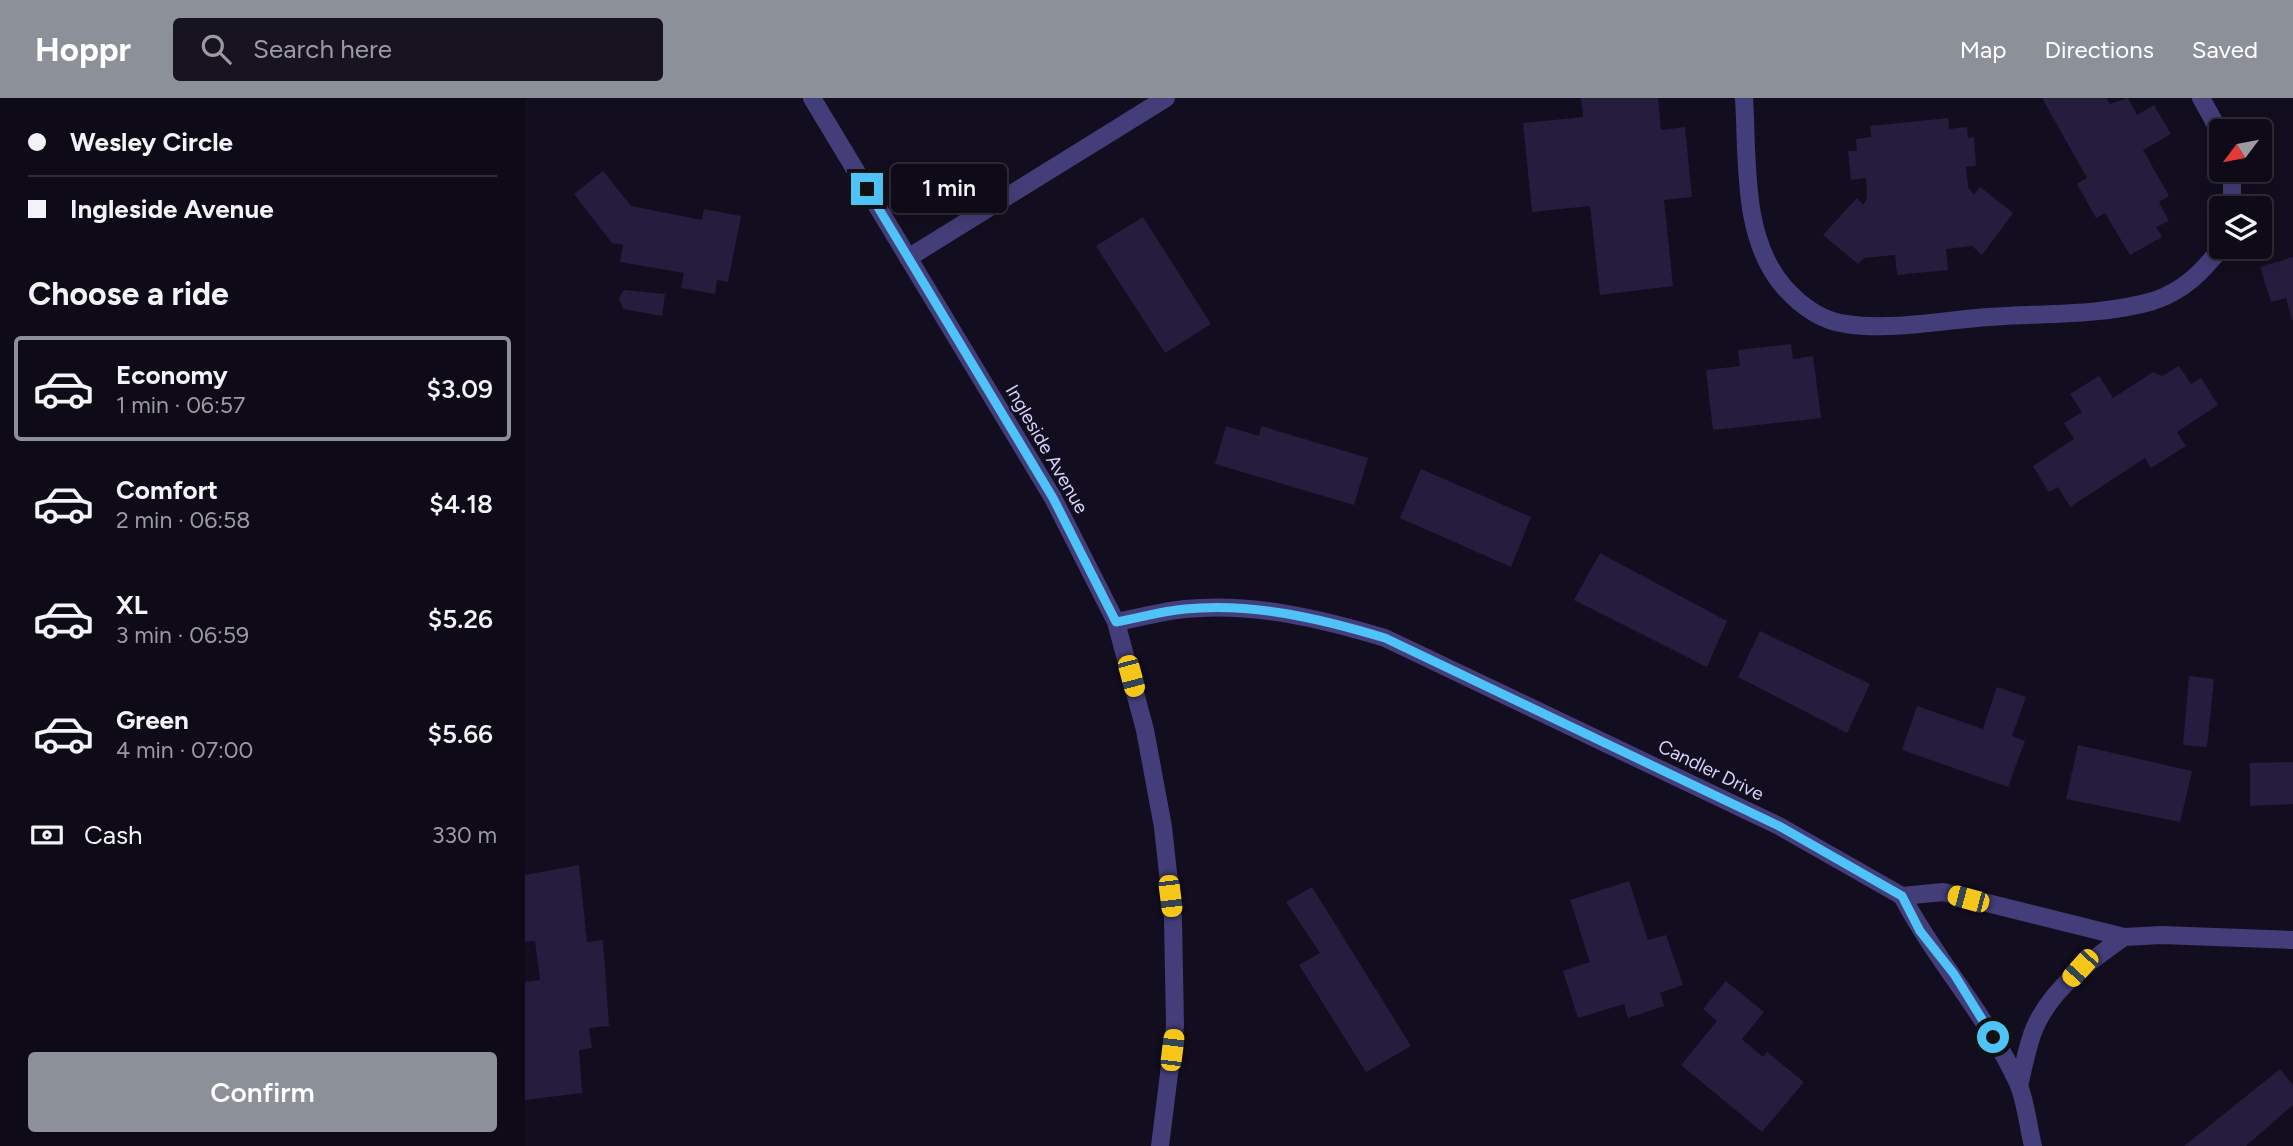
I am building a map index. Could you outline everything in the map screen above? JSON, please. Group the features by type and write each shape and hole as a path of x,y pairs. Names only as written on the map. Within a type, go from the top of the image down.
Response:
{"street":[{"name":"Ingleside Avenue","path":"812,98 1053,498 1116,622 1145,730 1163,827 1173,919 1175,1026 1160,1146"},
{"path":"908,258 1166,98"},
{"path":"1744,98 1752,202 1763,253 1782,285 1818,315 1845,324 1889,324 2127,307 2179,289 2198,277 2212,259"},
{"path":"2201,98 2213,119"},
{"name":"Candler Drive","path":"1116,622 1185,609 1260,611 1329,621 1385,638 1779,826 1902,896"},
{"path":"2033,1146 2019,1086 1979,1013 1920,931 1902,896 1943,892 2124,937 2162,935 2293,940"},
{"path":"2019,1086 2035,1026 2055,997 2080,968 2124,937"}],"building":[{"path":"1581,98 1658,98 1661,130 1685,127 1692,197 1664,200 1673,286 1600,295 1590,206 1532,212 1523,123 1583,117"},
{"path":"2042,98 2106,98 2110,104 2128,98 2137,115 2154,105 2171,134 2143,150 2169,196 2159,202 2169,221 2156,227 2162,237 2130,255 2105,213 2096,218 2077,184 2087,178"},
{"path":"1948,118 1949,129 1967,127 1968,138 1974,137 1976,166 1966,167 1968,187 1974,195 1980,187 2013,213 1982,255 1972,246 1946,249 1948,270 1897,275 1895,255 1864,258 1858,264 1823,235 1857,198 1863,205 1867,199 1866,178 1851,180 1848,151 1857,151 1856,139 1871,137 1870,126"},
{"path":"603,171 631,206 702,220 704,209 741,216 728,282 717,280 715,294 681,288 684,273 620,262 623,245 612,243 574,194"},
{"path":"1143,217 1211,324 1165,353 1096,246"},
{"path":"2293,257 2292,320 2286,298 2271,302 2260,267"},
{"path":"624,290 665,294 662,316 623,309 619,298"},
{"path":"1791,344 1793,359 1813,356 1821,418 1713,430 1706,370 1740,366 1738,350"},
{"path":"2179,366 2191,384 2201,378 2218,405 2177,432 2186,446 2151,468 2145,458 2070,507 2058,487 2049,492 2033,466 2074,439 2064,423 2082,412 2070,394 2099,376 2113,398 2153,372 2162,376"},
{"path":"1226,426 1259,436 1261,426 1368,458 1354,505 1215,464"},
{"path":"1421,469 1531,517 1511,567 1400,518"},
{"path":"1600,553 1727,621 1707,667 1574,600"},
{"path":"1760,631 1870,684 1847,733 1738,677"},
{"path":"2189,676 2214,679 2207,747 2183,745"},
{"path":"1997,687 2026,697 2012,736 2025,741 2008,787 1902,750 1917,706 1983,729"},
{"path":"2078,745 2192,771 2180,822 2066,799"},
{"path":"2293,762 2293,804 2250,806 2250,763"},
{"path":"579,865 587,942 603,940 609,1026 589,1028 592,1048 579,1050 582,1093 525,1100 525,982 540,980 535,941 525,942 525,875"},
{"path":"1629,881 1648,940 1666,935 1683,985 1660,993 1664,1006 1628,1018 1624,1004 1578,1018 1563,971 1590,962 1570,900"},
{"path":"1312,887 1411,1046 1366,1072 1299,965 1320,953 1286,902"},
{"path":"1726,981 1764,1012 1742,1039 1763,1057 1767,1052 1804,1082 1762,1132 1681,1065 1717,1021 1703,1009"},
{"path":"2280,1069 2293,1085 2293,1105 2246,1146 2184,1146"}],"route":[{"path":"867,189 1053,498 1116,622 1185,609 1260,611 1329,621 1385,638 1779,826 1902,896 1920,931 1954,974 1993,1037"}]}
